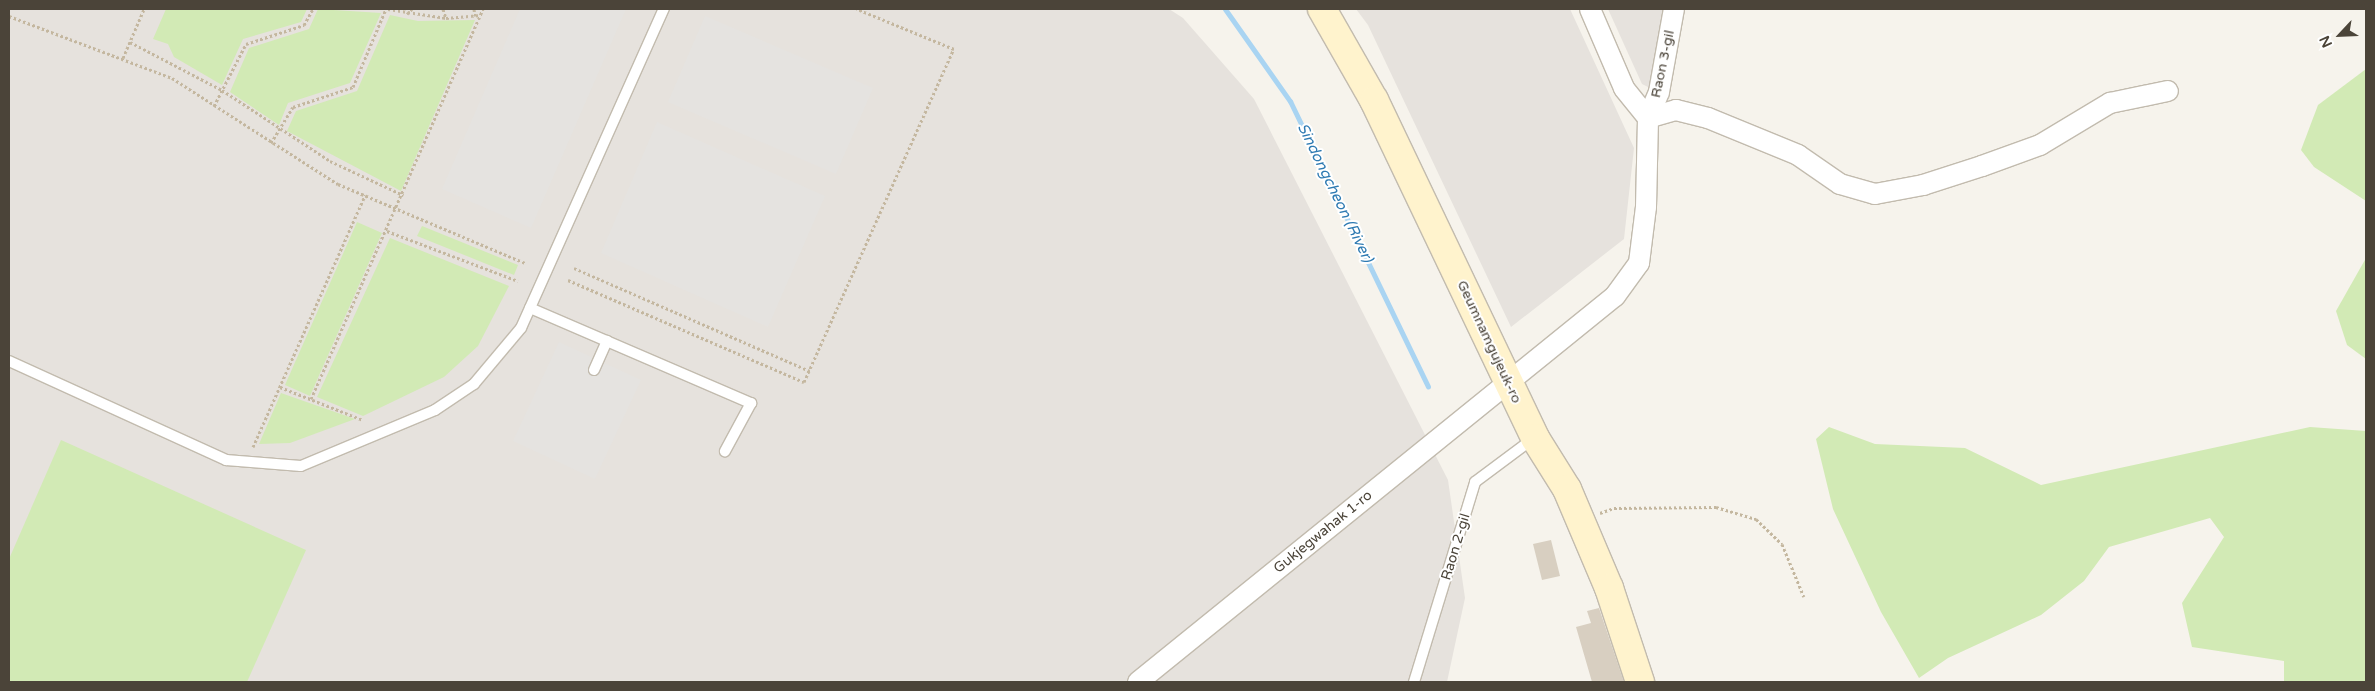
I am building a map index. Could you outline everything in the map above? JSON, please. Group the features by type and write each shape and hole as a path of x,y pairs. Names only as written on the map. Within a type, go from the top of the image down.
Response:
{"main road":[{"name":"Geumnamgujeuk-ro","path":"1322,9 1374,100 1535,438 1567,489 1581,520 1640,682"}],"street":[{"path":"1590,9 1624,88 1648,118 1676,110 1708,118 1798,155 1840,184 1875,194 1923,185 1982,166 2040,144 2110,103 2168,91"},
{"name":"Raon 3-gil","path":"1648,118 1659,92 1674,9"},
{"name":"Gukjegwahak 1-ro","path":"1138,682 1615,296 1638,264 1646,208 1648,118"}],"lane":[{"path":"9,361 226,460 301,466 436,410 474,384 521,328 664,9"},
{"path":"530,308 751,403 726,451"},
{"path":"594,370 607,341"},
{"name":"Raon 2-gil","path":"1414,682 1476,482 1535,438"}],"path":[{"path":"123,58 144,9"},
{"path":"214,106 246,44 304,26 313,9"},
{"path":"272,143 293,107 353,87 387,9 407,14 446,18 481,15"},
{"path":"407,14 412,9"},
{"path":"443,9 446,18"},
{"path":"474,9 475,16"},
{"path":"311,399 403,196 484,9"},
{"path":"568,280 804,382 954,49 857,9"},
{"path":"9,16 172,78 272,143 365,195 525,263"},
{"path":"130,42 222,90 279,130 330,161 403,196"},
{"path":"253,447 365,195"},
{"path":"387,231 518,281"},
{"path":"574,268 810,371"},
{"path":"280,387 363,420"},
{"path":"1581,520 1614,508 1716,507 1756,519 1782,544 1804,597"}],"shaded area":[{"path":"9,9 1169,9 1183,18 1254,99 1448,480 1465,598 1447,682 9,682"},
{"path":"520,9 626,9 531,228 442,189"},
{"path":"1356,9 1570,9 1634,148 1624,239 1511,327 1368,25"},
{"path":"1608,9 1670,9 1650,88 1642,84"},
{"path":"705,16 873,88 836,174 668,102"},
{"path":"657,122 825,196 768,327 601,253"},
{"path":"559,342 641,380 595,479 513,441"}],"green space":[{"path":"166,9 307,9 301,22 243,39 222,85 174,57 168,44 153,39"},
{"path":"318,9 381,13 350,83 288,103 279,125 230,92 249,48 309,29"},
{"path":"390,15 418,21 475,20 401,191 287,131 296,111 357,91"},
{"path":"2366,69 2366,201 2314,167 2301,150 2318,105"},
{"path":"357,222 382,233 310,396 285,385"},
{"path":"422,226 518,265 514,275 417,236"},
{"path":"390,238 509,286 478,346 444,377 363,416 317,397"},
{"path":"2366,258 2366,359 2347,345 2336,311"},
{"path":"281,393 355,419 290,443 259,444"},
{"path":"1829,427 1875,444 1965,448 2041,485 2310,427 2366,431 2366,682 2284,682 2284,661 2192,647 2182,603 2224,537 2210,518 2109,547 2084,581 2041,615 1948,658 1919,678 1881,612 1833,509 1816,439"},
{"path":"61,440 306,550 247,682 9,682 9,559"}],"building":[{"path":"1551,540 1560,576 1542,580 1533,544"},
{"path":"1599,608 1624,682 1592,682 1576,627 1591,623 1587,611"}],"waterway":[{"name":"Sindongcheon (River)","path":"1225,9 1290,101 1428,386"}]}
